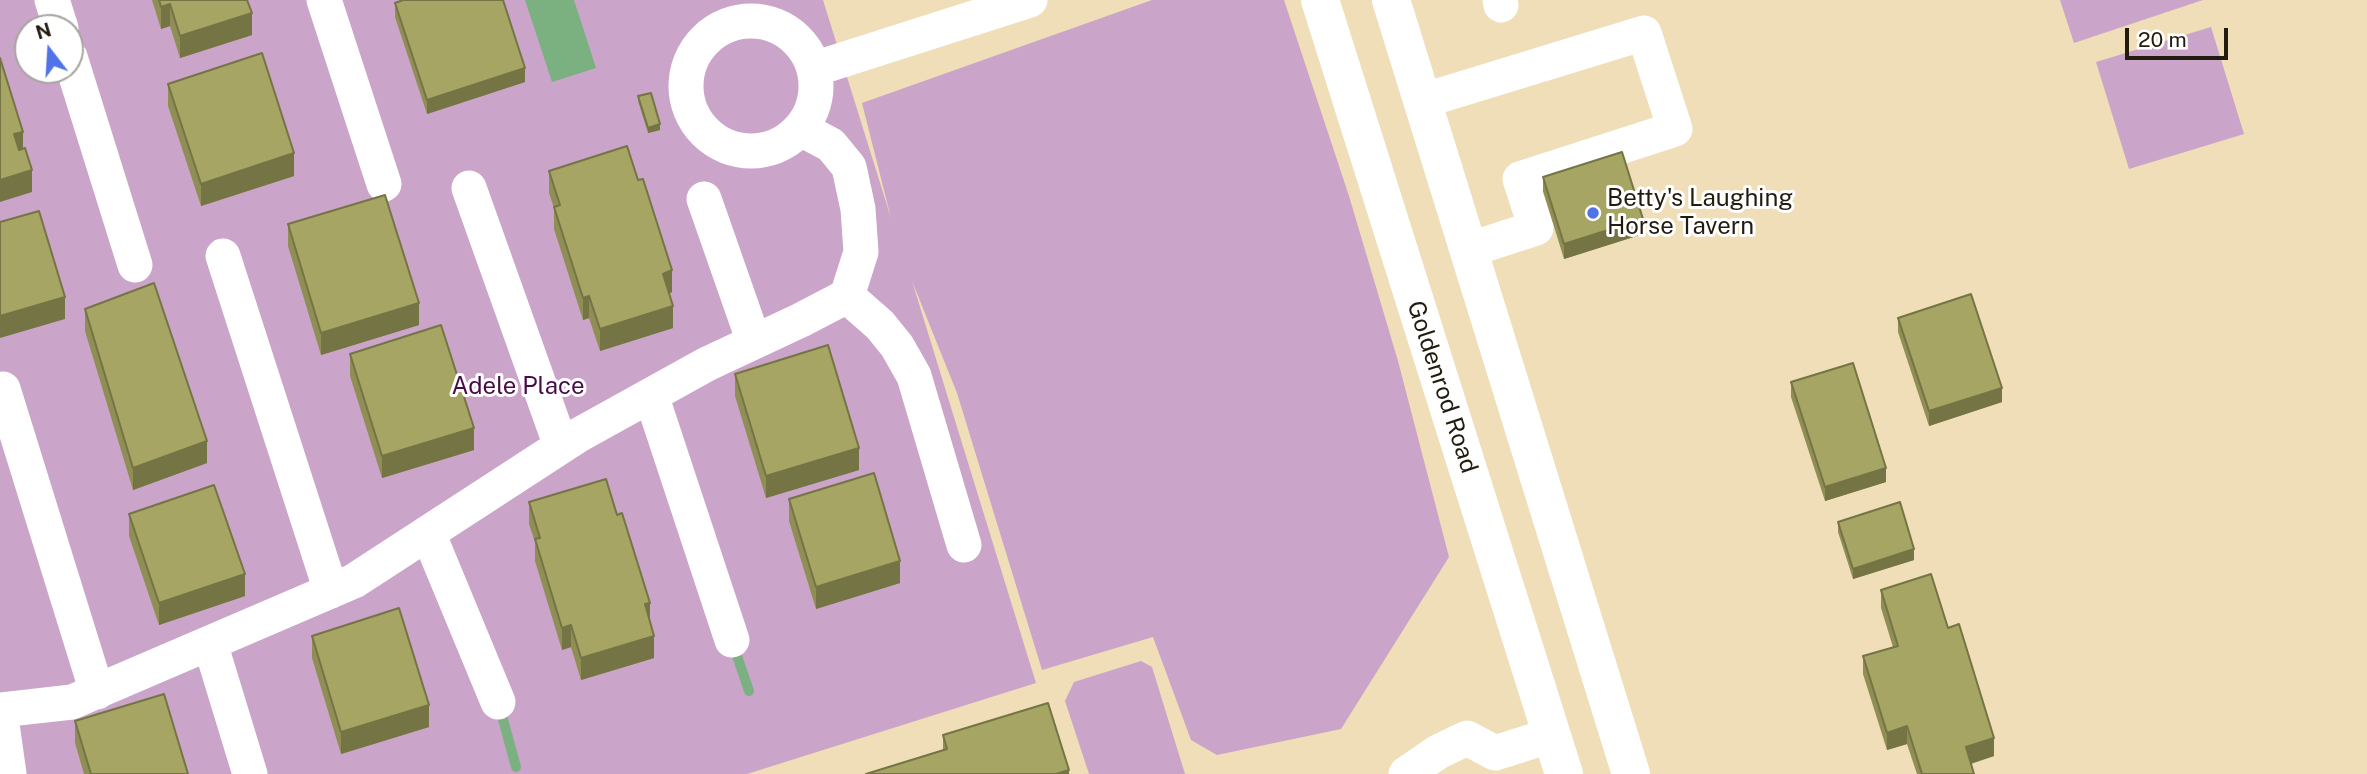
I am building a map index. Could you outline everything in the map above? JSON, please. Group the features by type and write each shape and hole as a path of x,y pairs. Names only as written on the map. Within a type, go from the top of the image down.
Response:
{"main road":[{"name":"Goldenrod Road","path":"1320,0 1564,774"},
{"path":"1391,0 1631,774"}],"lane":[{"path":"324,0 384,184"},
{"path":"814,69 1030,0"},
{"path":"759,12 795,38 805,50 814,69 816,92 811,112 801,129 783,143 761,151 733,149 708,136 697,123 688,104 687,72 697,49 705,40 730,24 747,21 759,12"},
{"path":"1422,101 1644,33 1675,129 1520,178 1536,228 1468,250"},
{"path":"78,84 135,265"},
{"path":"9,774 0,710 72,702 354,581 561,446 706,364 847,296 861,251 858,209 849,167 831,145 801,129"},
{"path":"469,188 561,446"},
{"path":"704,199 754,342"},
{"path":"223,256 331,591"},
{"path":"847,296 880,325 897,346 914,376 964,545"},
{"path":"4,389 97,692"},
{"path":"651,395 732,640"},
{"path":"428,533 498,702"},
{"path":"210,643 250,774"},
{"path":"1406,774 1438,752 1467,738 1490,764 1552,735"}],"green space":[{"name":"Adele Place","path":"0,0 823,0 891,218 862,103 1152,0 1284,0 1349,196 1398,361 1449,557 1341,729 1217,755 1191,740 1153,637 1042,670 957,393 912,281 1036,683 747,774 0,774"},
{"path":"2060,0 2203,0 2074,43"},
{"path":"2211,27 2244,134 2129,169 2096,62"},
{"path":"1141,661 1152,667 1185,774 1089,774 1065,701 1074,682"}],"shaded area":[{"path":"525,0 574,0 596,68 552,82"}],"building":[{"path":"159,0 247,0 252,13 180,36 170,4 161,7"},
{"path":"403,0 503,0 525,68 427,100 395,3"},
{"path":"262,53 294,153 201,184 168,84"},
{"path":"0,58 23,132 14,134 19,150 25,148 32,170 0,180"},
{"path":"651,93 660,124 648,128 638,96"},
{"path":"627,146 638,180 643,179 672,270 663,274 673,306 600,329 589,296 583,298 554,207 560,205 549,171"},
{"name":"Betty's Laughing Horse Tavern","path":"1622,152 1643,219 1564,244 1543,177"},
{"path":"385,195 419,303 321,333 288,224"},
{"path":"39,211 65,297 0,316 0,222"},
{"path":"154,283 207,441 133,468 85,309"},
{"path":"1971,294 2002,388 1929,411 1898,318"},
{"path":"441,325 474,428 382,456 350,354"},
{"path":"828,345 859,448 766,476 735,374"},
{"path":"1853,363 1886,468 1825,487 1791,382"},
{"path":"874,473 900,561 816,587 789,499"},
{"path":"606,479 617,515 622,513 650,603 645,604 654,636 581,658 571,625 562,628 535,539 540,538 529,502"},
{"path":"214,485 245,574 159,603 129,514"},
{"path":"1900,502 1914,549 1853,569 1838,522"},
{"path":"1931,574 1948,628 1959,624 1994,738 1966,747 1974,774 1922,774 1907,726 1887,733 1863,656 1898,646 1881,590"},
{"path":"399,608 429,705 341,732 312,636"},
{"path":"164,694 188,774 91,774 75,721"},
{"path":"1048,703 1069,770 1056,774 866,774 947,749 943,735"}],"waterway":[{"path":"734,647 749,691"},
{"path":"501,712 516,767"}],"place":[{"name":"Betty's Laughing Horse Tavern","path":"1593,213"}]}
